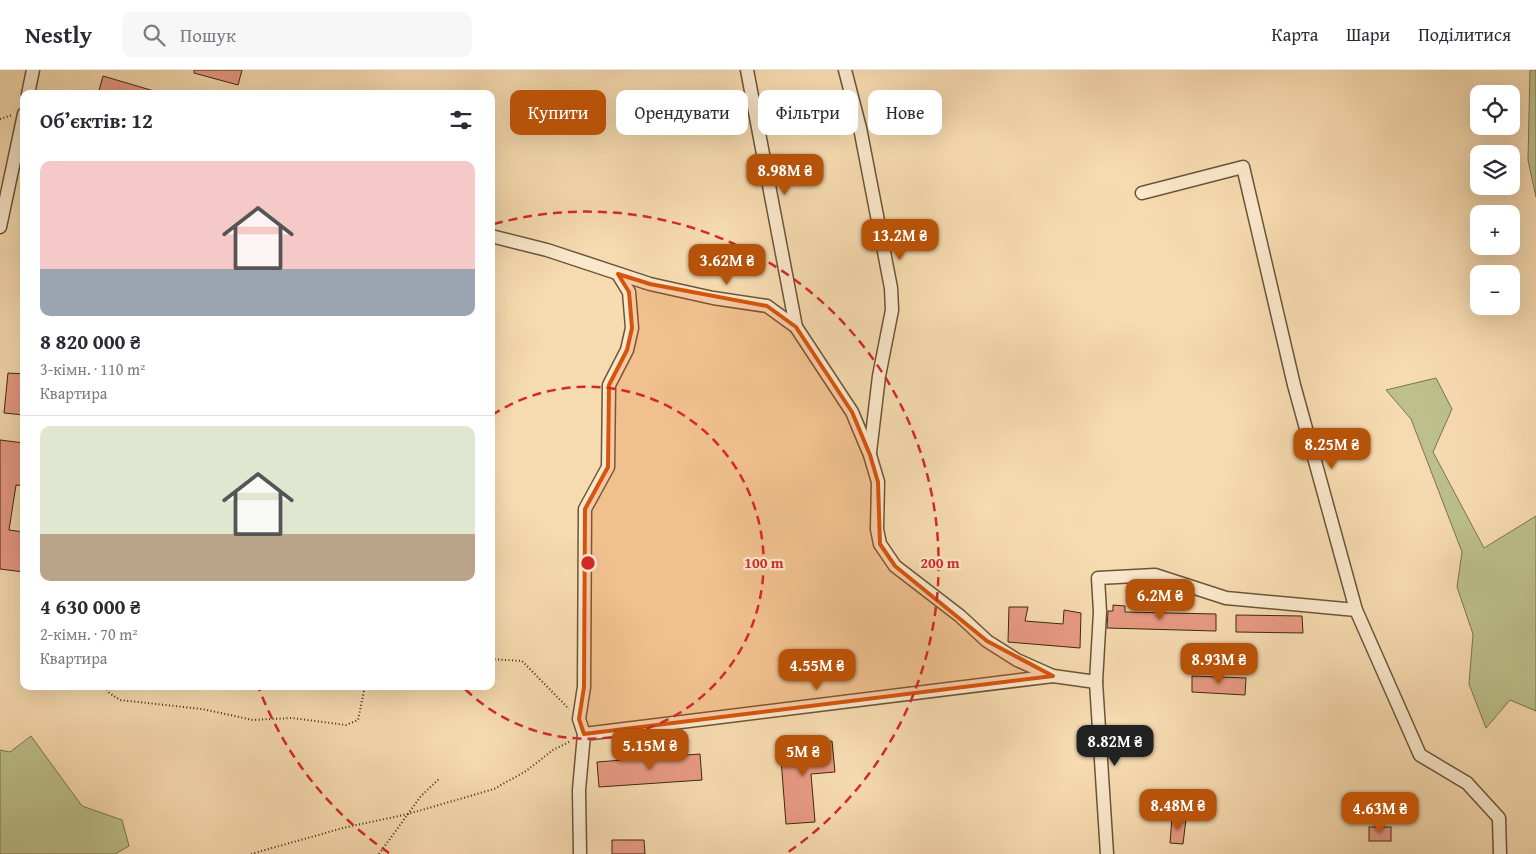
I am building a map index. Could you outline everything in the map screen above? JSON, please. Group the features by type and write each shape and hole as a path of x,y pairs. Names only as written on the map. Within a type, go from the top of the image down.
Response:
{"street":[{"path":"30,90 32,70"},
{"path":"747,70 796,327"},
{"path":"845,70 860,128 891,288 892,310 879,376 870,455"},
{"path":"0,227 20,133"},
{"path":"1142,193 1243,167 1294,385 1356,610 1420,755 1467,783 1499,818 1500,854"},
{"path":"495,237 548,250 659,286 713,298 767,306 796,327 852,412 870,455 878,482 877,529 880,544 895,566 960,616 987,641 1018,660 1053,676"},
{"path":"580,854 579,790 584,734 579,719 584,687 585,510 608,467 609,385 627,350 632,328 629,292 618,274"},
{"path":"1107,854 1096,682 1100,612 1098,578 1155,576 1226,598 1356,610"},
{"path":"584,734 1053,676 1096,682"}],"path":[{"path":"495,659 522,661 579,719"},
{"path":"107,690 120,700 202,709 253,720 292,718 346,725 358,720 364,690"},
{"path":"251,854 343,828 408,814 494,789 526,771 553,750 584,734"},
{"path":"379,854 421,796 440,778"}],"highlighted area":[{"path":"618,274 650,284 767,306 796,327 852,412 870,455 878,482 880,544 895,566 987,641 1053,676 584,734 579,719 584,687 585,509 608,467 609,385 627,350 632,328 629,292"}],"green space":[{"path":"1530,70 1536,70 1536,197 1528,160"},
{"path":"1436,378 1452,409 1433,452 1484,548 1536,516 1536,711 1510,700 1486,728 1469,684 1473,634 1457,587 1462,552 1411,419 1386,390"},
{"path":"31,736 82,806 122,820 129,846 115,854 0,854 0,750 10,752"}],"building":[{"path":"194,70 242,70 238,85 194,73"},
{"path":"103,76 151,90 99,90"},
{"path":"8,373 20,374 20,415 4,413"},
{"path":"0,440 20,442 20,486 16,485 9,530 20,531 20,572 0,569"},
{"path":"1113,605 1125,606 1125,612 1216,614 1216,631 1107,628 1108,611 1113,611"},
{"path":"1009,607 1028,607 1025,621 1063,624 1064,610 1081,613 1080,648 1008,642"},
{"path":"1236,615 1302,616 1303,633 1236,632"},
{"path":"1192,676 1246,678 1245,695 1192,692"},
{"path":"832,741 835,772 811,774 815,822 786,824 780,746"},
{"path":"700,754 702,780 599,787 597,762"},
{"path":"1172,818 1186,819 1183,844 1170,843"},
{"path":"1369,827 1391,827 1391,841 1369,841"},
{"path":"612,840 644,840 645,854 612,854"}]}
